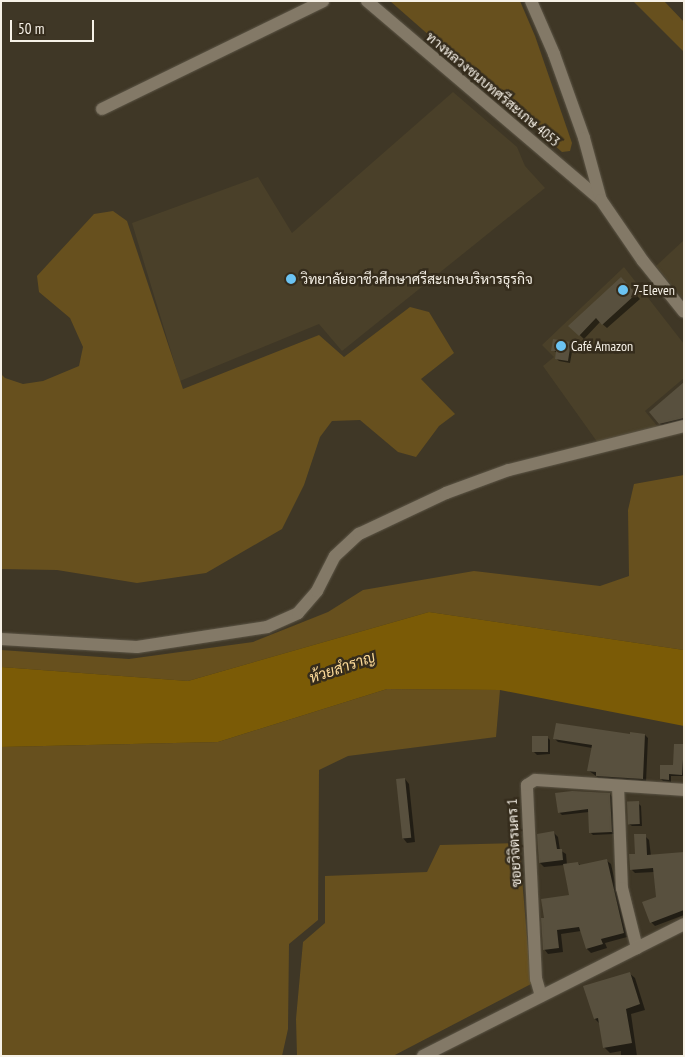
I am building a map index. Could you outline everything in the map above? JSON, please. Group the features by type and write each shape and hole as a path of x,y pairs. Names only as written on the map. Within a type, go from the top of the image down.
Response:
{"street":[{"path":"102,109 323,1"},
{"name":"ทางหลวงชนบทศรีสะเกษ 4053","path":"367,1 601,200"},
{"path":"532,1 554,54 584,138 601,200 643,261 684,312"},
{"path":"1,639 137,647 267,628 298,614 317,591 335,556 359,534 446,493 509,470 684,426"},
{"name":"ซอยวิจิตรนคร 1","path":"541,996 536,979 527,785 535,780 684,790"},
{"path":"618,786 622,888 637,948"},
{"path":"423,1056 684,924"}],"shaded area":[{"path":"390,1 520,1 535,36 572,143 570,151 562,152"},
{"path":"633,1 664,1 684,22 684,52"},
{"name":"วิทยาลัยอาชีวศึกษาศรีสะเกษบริหารธุรกิจ","path":"453,92 517,147 525,166 545,188 342,351 319,324 180,381 132,223 258,177 292,233"},
{"path":"113,211 127,221 183,389 319,335 344,357 410,307 429,312 454,353 421,379 455,414 439,426 416,457 398,452 360,420 332,421 320,437 304,485 282,529 206,573 137,583 57,570 1,569 1,374 5,378 23,384 43,381 79,366 83,347 70,318 39,292 37,276 94,214"},
{"path":"684,240 684,300 656,266"},
{"path":"624,267 684,344 684,378 645,411 658,427 598,443 543,366 554,357 542,345"},
{"path":"684,475 684,650 429,612 188,681 1,667 1,650 129,659 253,642 328,612 363,590 474,571 600,586 629,576 628,510 634,484"},
{"path":"387,689 500,690 496,737 348,756 319,770 318,920 289,944 288,1029 282,1056 1,1056 1,747 218,742"},
{"path":"519,843 531,984 393,1056 297,1056 296,1019 303,942 325,923 325,876 427,872 440,845"}],"water":[{"name":"ห้วยสำราญ","path":"429,612 684,650 684,726 500,690 387,689 218,742 1,747 1,667 188,681"}],"building":[{"path":"621,277 636,294 602,325 596,318 579,336 568,326"},
{"name":"Café Amazon","path":"553,339 571,342 568,361 555,359 556,351 551,351"},
{"path":"684,382 684,418 659,424 649,412"},
{"path":"556,723 630,734 630,732 645,734 643,779 596,776 596,772 587,771 592,745 553,739"},
{"path":"532,736 548,736 548,752 532,752"},
{"path":"674,744 684,744 682,775 669,774 669,780 660,779 660,765 673,765"},
{"path":"405,778 411,838 402,839 396,779"},
{"path":"572,791 610,793 612,832 589,833 588,809 558,813 555,793"},
{"path":"627,801 639,801 640,824 628,824"},
{"path":"554,831 557,849 562,849 563,860 539,863 537,834"},
{"path":"634,834 646,834 647,855 684,852 684,910 650,923 642,902 656,897 653,868 630,870 629,854 635,854"},
{"path":"607,859 624,933 601,939 603,944 586,949 579,927 557,930 559,948 543,950 541,918 544,918 541,899 569,895 563,864 578,862 579,865"},
{"path":"630,972 640,1004 626,1009 632,1043 603,1048 598,1018 594,1019 583,986"}],"place":[{"name":"วิทยาลัยอาชีวศึกษาศรีสะเกษบริหารธุรกิจ","path":"291,279"},
{"name":"7-Eleven","path":"623,290"},
{"name":"Café Amazon","path":"561,346"}]}
